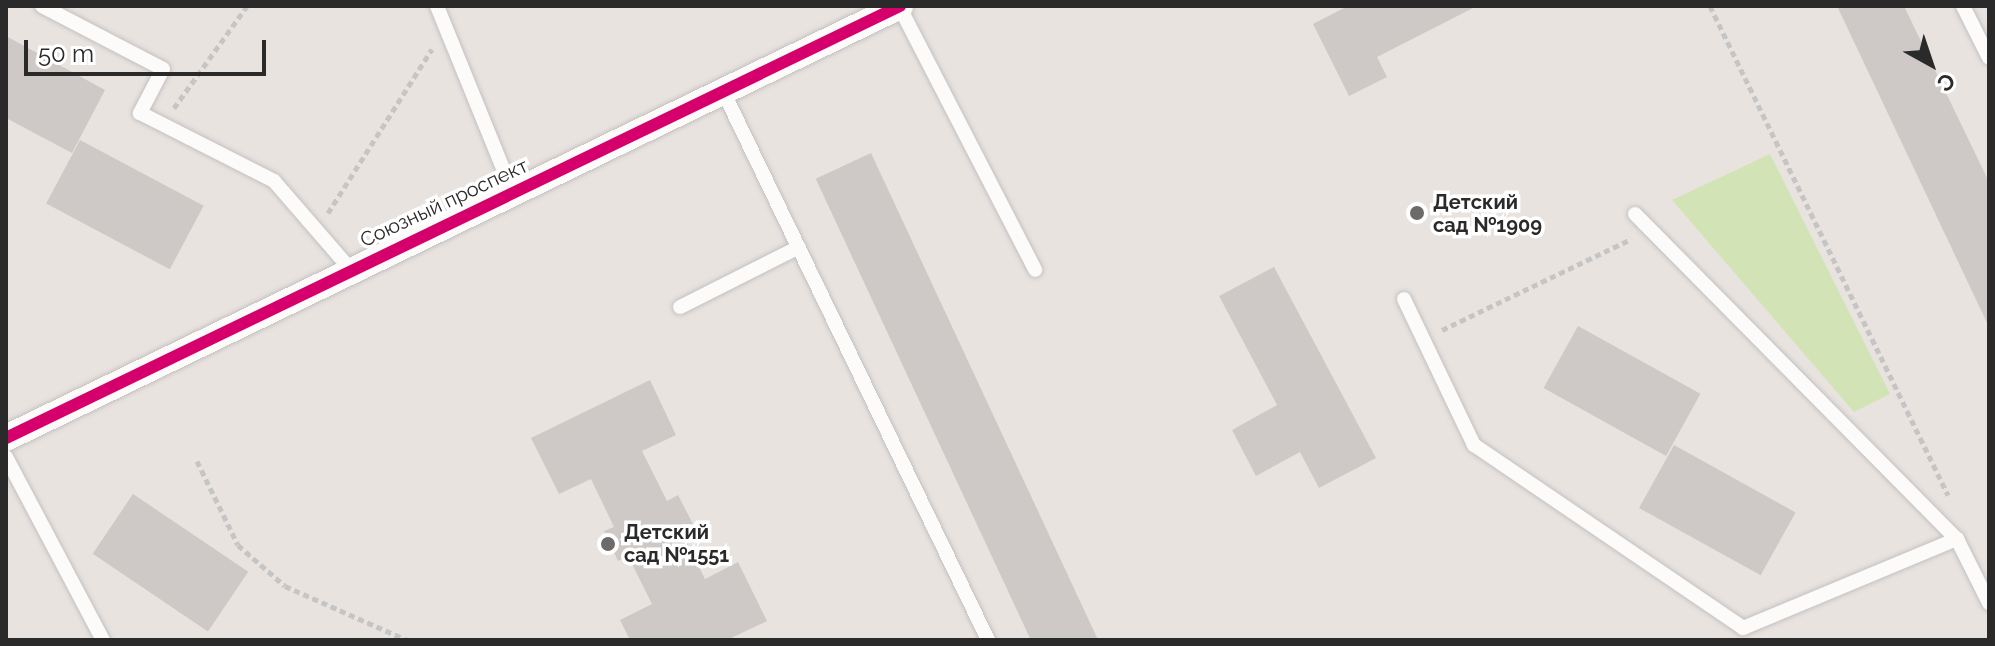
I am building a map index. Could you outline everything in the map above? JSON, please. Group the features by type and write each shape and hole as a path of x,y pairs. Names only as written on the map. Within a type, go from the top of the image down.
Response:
{"street":[{"name":"Союзный проспект","path":"6,438 899,6"}],"lane":[{"path":"42,6 163,69 140,113 274,181 351,270"},
{"path":"437,6 513,193"},
{"path":"899,6 1035,270"},
{"path":"1963,6 1989,58"},
{"path":"723,91 988,640"},
{"path":"1635,214 1957,539 1989,603"},
{"path":"680,307 799,247"},
{"path":"1404,299 1474,445 1743,628 1957,539"},
{"path":"6,457 103,640"}],"path":[{"path":"162,125 247,6"},
{"path":"1710,6 1966,533 1957,539"},
{"path":"317,231 446,28"},
{"path":"1423,339 1650,229"},
{"path":"197,461 238,545 285,586 407,640"}],"green space":[{"path":"1770,154 1890,394 1854,412 1672,200"}],"building":[{"path":"1348,6 1477,6 1377,57 1387,77 1349,96 1313,24"},
{"path":"1837,6 1904,6 1989,182 1989,327"},
{"path":"6,36 105,90 72,153 6,118"},
{"path":"80,140 204,206 170,269 46,204"},
{"path":"871,153 1098,640 1031,640 816,179"},
{"path":"1274,267 1376,458 1319,488 1300,452 1256,476 1232,430 1277,405 1219,296"},
{"path":"1578,326 1700,394 1666,456 1544,388"},
{"path":"650,380 676,435 642,451 667,501 678,495 693,524 681,530 705,579 738,562 767,621 727,640 630,640 620,620 652,604 628,556 618,561 604,531 614,527 591,479 559,494 531,438"},
{"path":"1674,445 1796,512 1761,575 1639,508"},
{"path":"133,494 248,572 208,631 93,554"}],"cycle path":[{"path":"6,438 900,6"}],"place":[{"name":"Детский сад №1909","path":"1417,213"},
{"name":"Детский сад №1551","path":"608,544"}]}
